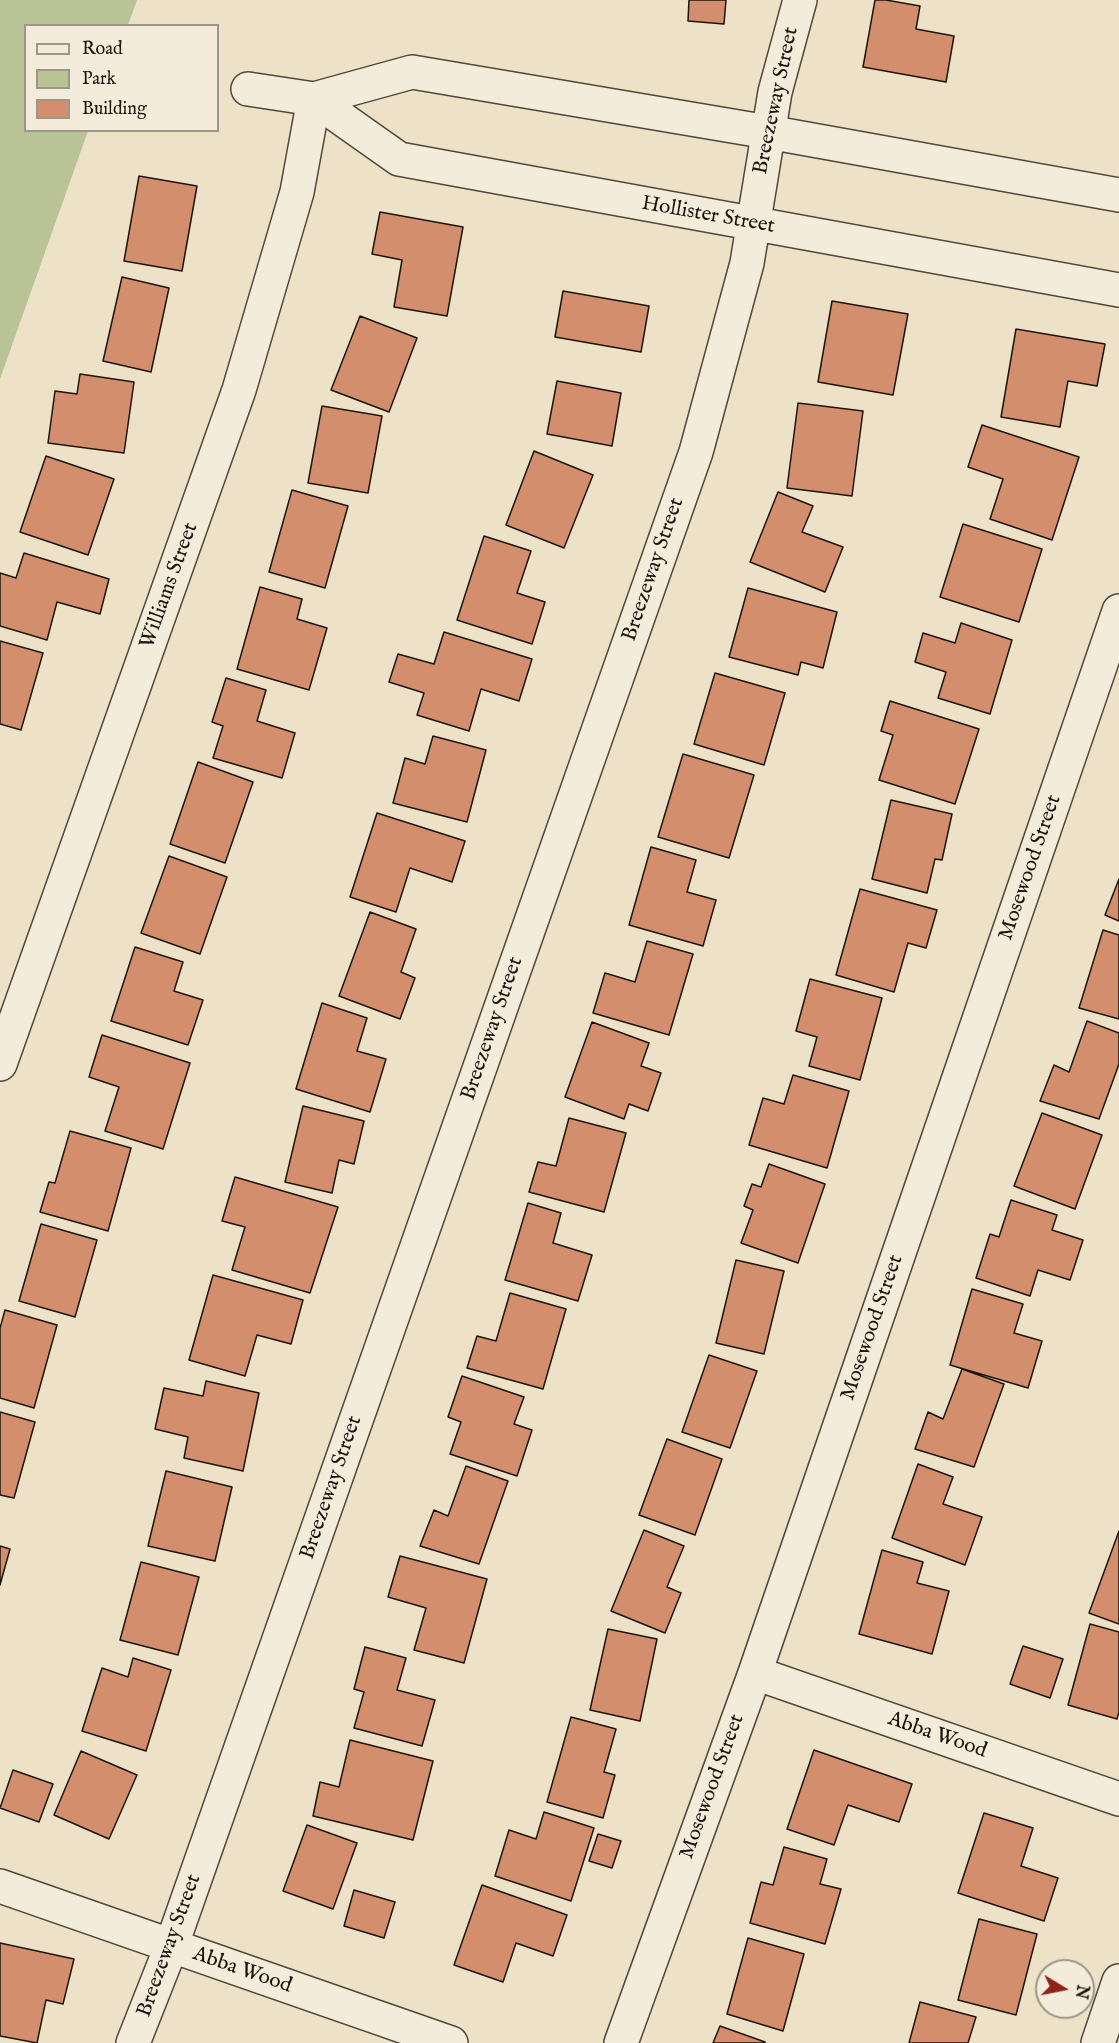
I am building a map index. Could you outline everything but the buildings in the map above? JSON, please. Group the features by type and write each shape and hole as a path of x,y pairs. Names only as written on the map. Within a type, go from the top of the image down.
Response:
{"street":[{"name":"Breezeway Street","path":"134,2043 171,1947 696,452 747,262 775,92 800,0"},
{"name":"Hollister Street","path":"248,89 314,99 412,72 768,132 1119,195"},
{"name":"Hollister Street","path":"314,99 399,159 1119,290"},
{"name":"Williams Street","path":"0,1064 239,390 297,192 314,99"},
{"name":"Mosewood Street","path":"621,2043 754,1673 1119,611"},
{"name":"Abba Wood","path":"754,1673 1119,1799"},
{"name":"Abba Wood","path":"0,1886 451,2043"},
{"path":"1098,2043 1119,1981"}],"green space":[{"path":"0,0 137,0 128,24 24,24 24,132 88,132 0,379"}]}
